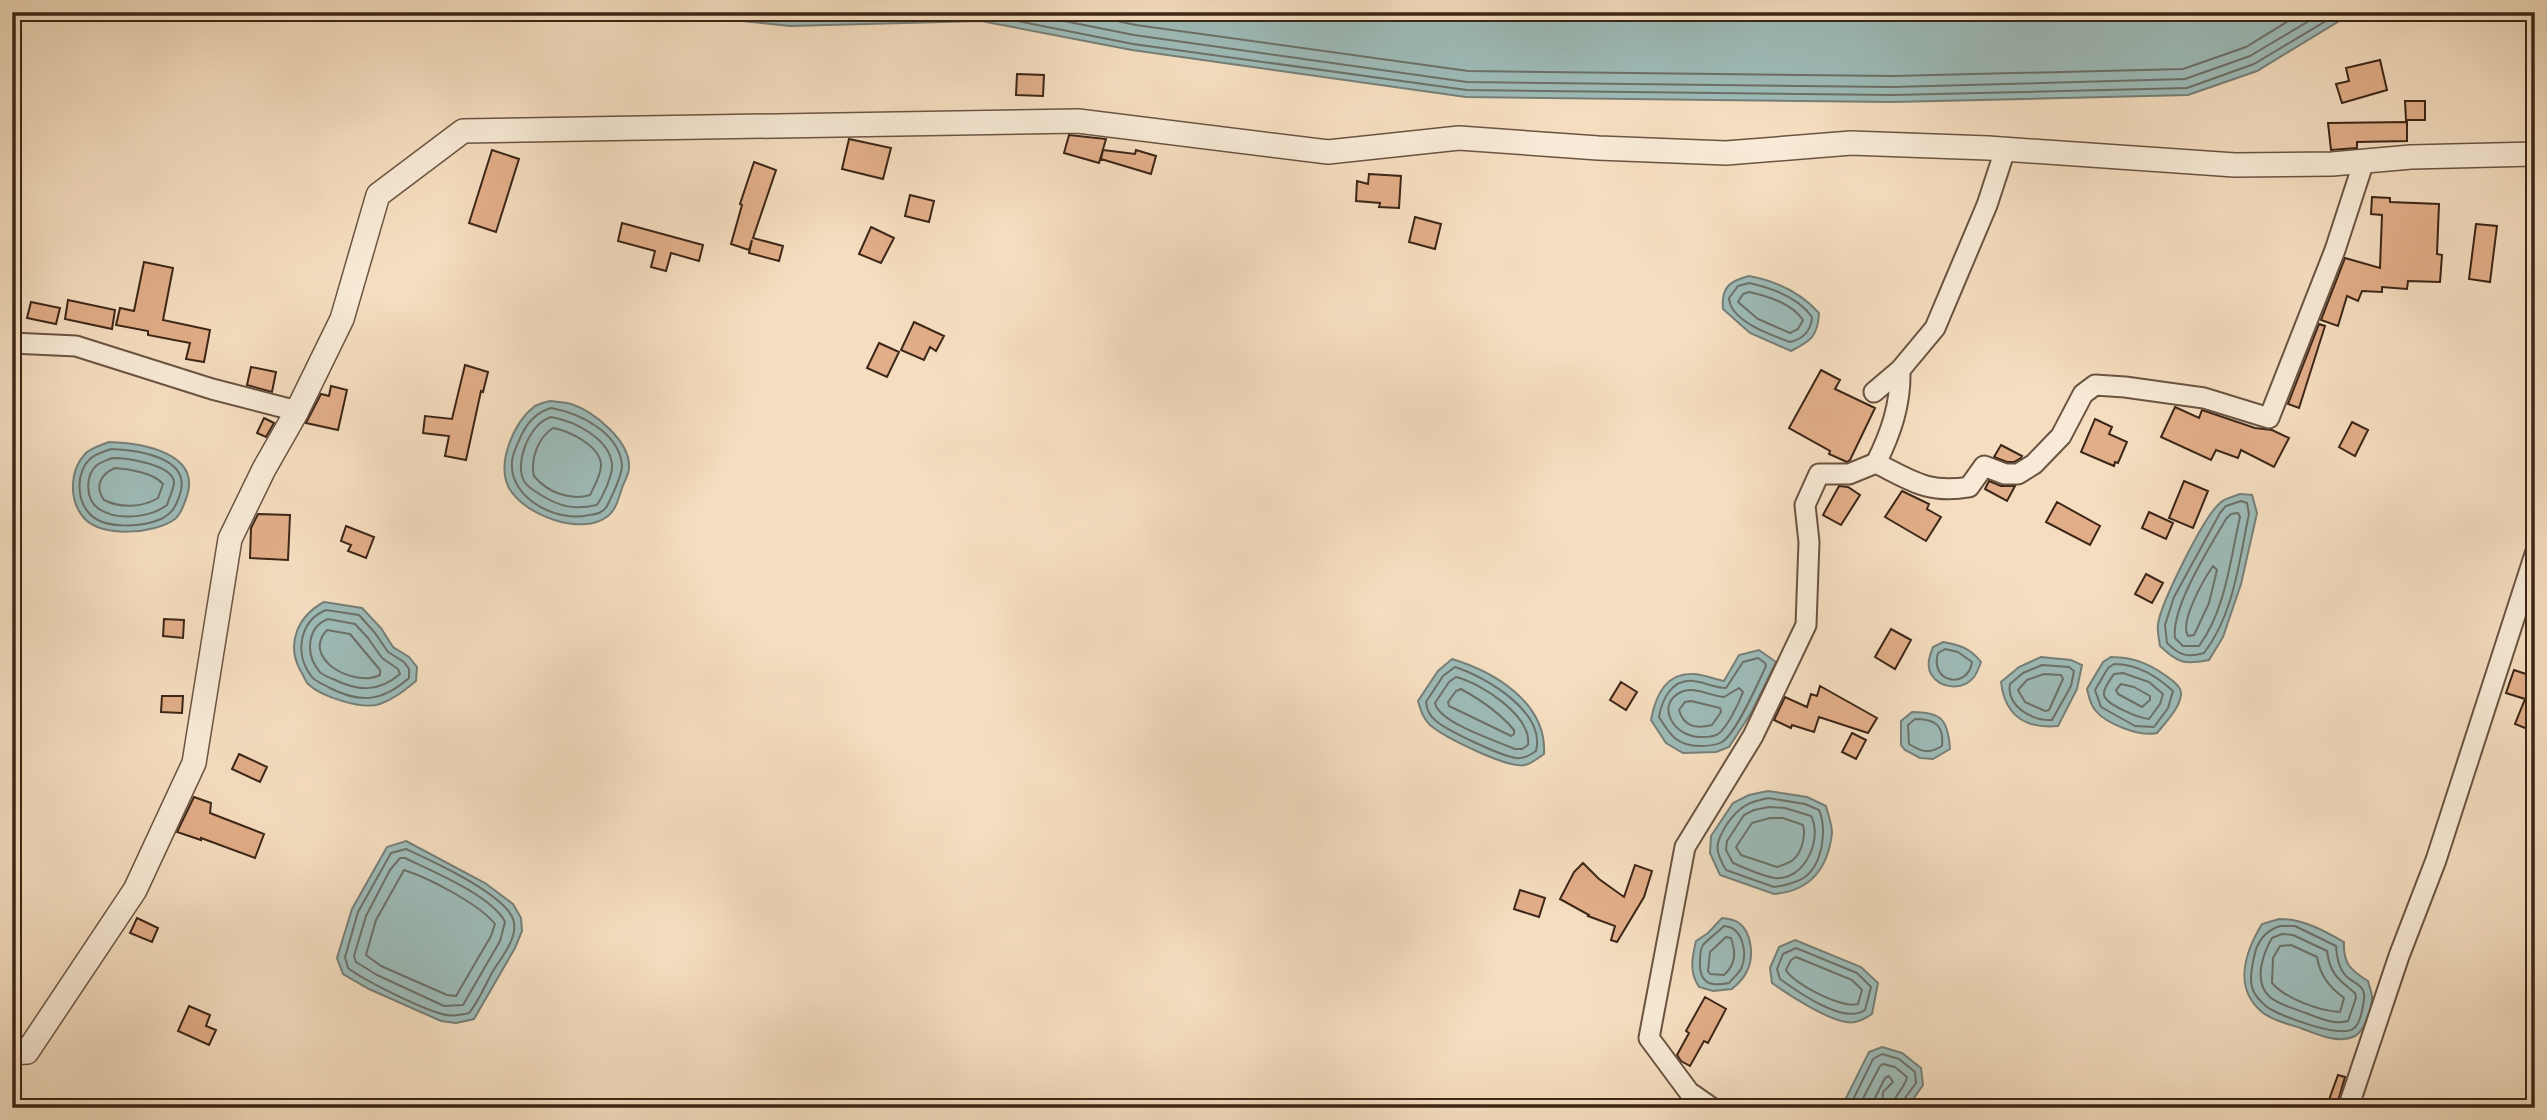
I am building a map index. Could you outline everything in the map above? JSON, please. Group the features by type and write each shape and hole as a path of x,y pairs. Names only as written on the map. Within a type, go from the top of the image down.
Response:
{"street":[{"path":"12,1054 27,1052 135,890 194,762 230,539 342,318 377,195 463,131 1078,121 1328,152 1459,138 1598,148 1726,153 1851,143 2235,165 2535,153"},
{"path":"1874,392 1900,370 1935,328 1987,205 2005,150"},
{"path":"1876,463 1926,488 1948,490 1969,486 1984,466 2006,474 2018,474 2035,464 2061,436 2083,394 2095,385 2204,398 2269,418 2334,250 2364,161"},
{"path":"12,343 76,346 212,389 297,411"},
{"path":"1712,1108 1689,1092 1648,1038 1685,847 1753,736 1807,625 1809,542 1805,505 1819,474 1849,474 1876,463 1889,436 1900,394 1900,370"},
{"path":"2348,1108 2399,956 2436,860 2535,554"}],"water":[{"path":"655,12 2354,12 2257,71 2188,95 1893,102 1466,97 1132,50 981,21 790,26"},
{"path":"1749,276 1787,288 1819,313 1817,327 1808,341 1791,351 1750,333 1723,309 1723,296 1728,286"},
{"path":"550,401 571,404 600,420 617,438 628,458 628,473 615,507 608,516 597,522 584,524 554,520 527,507 509,488 506,455 514,432 535,406"},
{"path":"109,442 151,448 177,460 185,469 189,481 187,496 175,519 155,528 128,532 103,529 84,518 74,495 76,469 87,452"},
{"path":"2240,494 2252,495 2257,513 2241,584 2223,637 2209,660 2182,661 2160,646 2158,627 2161,613 2184,560 2204,524 2222,501"},
{"path":"324,602 362,608 381,628 393,647 409,657 417,667 416,681 390,700 372,705 342,701 308,684 296,660 295,640 307,615"},
{"path":"1943,642 1964,648 1981,662 1975,675 1964,685 1940,683 1931,674 1929,664 1933,647"},
{"path":"1759,650 1776,662 1751,713 1729,747 1716,752 1683,753 1666,743 1651,720 1658,696 1668,683 1674,678 1691,674 1724,681 1739,655"},
{"path":"2041,657 2071,660 2082,665 2077,689 2058,726 2036,725 2019,718 2012,712 2003,694 2001,682 2019,667"},
{"path":"2111,657 2144,663 2173,681 2180,689 2178,705 2157,733 2142,733 2124,728 2107,720 2093,708 2087,689 2103,662"},
{"path":"1452,659 1501,681 1528,705 1543,736 1544,754 1525,765 1505,762 1462,744 1430,725 1418,701 1438,671"},
{"path":"1912,712 1930,714 1942,720 1950,749 1933,759 1920,758 1905,750 1901,745 1901,721"},
{"path":"1768,791 1807,797 1826,806 1832,830 1826,857 1815,876 1798,888 1774,894 1720,875 1710,853 1711,836 1733,803 1749,795"},
{"path":"406,841 485,883 513,904 521,918 522,931 515,948 474,1019 456,1023 441,1021 369,989 343,974 337,958 352,909 387,847"},
{"path":"1722,918 1739,923 1747,932 1751,959 1744,976 1732,989 1713,991 1699,987 1694,976 1693,959 1696,941"},
{"path":"2279,919 2305,923 2344,942 2346,961 2368,981 2372,995 2367,1018 2355,1036 2335,1039 2322,1036 2271,1018 2253,1002 2245,981 2247,958 2262,924"},
{"path":"1795,940 1861,967 1878,983 1872,1014 1853,1022 1838,1020 1808,1006 1772,983 1770,968 1779,947"},
{"path":"1882,1047 1902,1053 1921,1068 1923,1085 1907,1108 1841,1108 1869,1052"}],"building":[{"path":"2380,60 2387,90 2342,103 2336,84 2349,81 2346,68"},
{"path":"1017,74 1044,75 1043,96 1016,95"},
{"path":"2405,101 2425,101 2425,120 2406,120"},
{"path":"2407,122 2407,141 2357,142 2357,148 2331,150 2328,123"},
{"path":"1069,135 1106,139 1099,163 1064,153"},
{"path":"849,139 891,148 883,179 842,169"},
{"path":"492,150 519,159 496,232 469,223"},
{"path":"1103,150 1135,154 1136,150 1156,156 1151,174 1101,159"},
{"path":"754,162 776,170 753,238 783,246 779,261 749,253 752,240 749,250 731,244 742,205 740,204"},
{"path":"1369,174 1401,176 1399,208 1379,207 1380,203 1356,201 1357,181 1368,184"},
{"path":"910,195 934,201 929,222 905,216"},
{"path":"2372,197 2390,198 2390,202 2439,204 2437,254 2442,255 2440,282 2408,281 2407,289 2382,287 2382,292 2362,291 2358,301 2347,296 2338,326 2321,320 2345,258 2380,268 2382,215 2371,214"},
{"path":"1415,217 1441,224 1435,249 1409,242"},
{"path":"622,223 703,245 699,261 671,253 666,271 651,267 655,251 618,241"},
{"path":"2476,224 2497,226 2490,282 2469,279"},
{"path":"871,227 894,238 881,263 859,254"},
{"path":"144,262 173,268 163,320 210,330 204,362 186,359 190,343 148,335 148,331 116,325 120,308 134,311"},
{"path":"68,300 115,310 112,329 65,319"},
{"path":"31,302 60,308 56,324 27,318"},
{"path":"914,322 944,336 936,351 930,347 924,360 901,350"},
{"path":"2319,324 2325,326 2299,408 2288,404"},
{"path":"879,343 899,352 887,377 867,368"},
{"path":"465,365 488,372 483,392 481,391 466,460 445,456 449,436 423,433 425,416 452,419"},
{"path":"251,367 276,372 272,392 247,385"},
{"path":"1821,370 1840,380 1835,389 1875,408 1847,462 1829,454 1830,451 1789,428"},
{"path":"331,386 347,390 338,430 306,423 321,394 329,396"},
{"path":"2175,407 2199,418 2202,410 2255,428 2272,430 2289,438 2274,467 2241,450 2238,458 2216,450 2211,460 2161,437"},
{"path":"264,418 274,423 266,437 257,433"},
{"path":"2095,419 2112,427 2109,434 2127,442 2114,466 2081,452"},
{"path":"2352,422 2368,430 2355,456 2339,447"},
{"path":"2001,445 2022,456 2021,458 2007,462 1994,457"},
{"path":"1989,481 2001,486 2015,486 2007,501 1985,489"},
{"path":"2184,481 2208,491 2193,528 2169,518"},
{"path":"1839,486 1848,487 1860,495 1841,525 1823,515"},
{"path":"1902,491 1929,504 1927,509 1941,517 1926,541 1885,517"},
{"path":"2057,502 2100,526 2090,545 2046,522"},
{"path":"2149,512 2173,523 2166,539 2142,528"},
{"path":"258,514 290,515 288,560 250,558 251,528"},
{"path":"346,526 374,537 366,558 348,551 351,545 341,541"},
{"path":"2146,574 2163,583 2152,603 2135,594"},
{"path":"164,619 184,620 183,638 163,636"},
{"path":"1891,629 1911,640 1895,669 1875,657"},
{"path":"2514,670 2535,677 2535,732 2515,724 2525,699 2506,693"},
{"path":"1621,682 1637,692 1626,710 1610,700"},
{"path":"1820,686 1877,718 1868,733 1819,717 1814,732 1792,725 1791,728 1774,720 1785,697 1807,707 1811,694 1817,696"},
{"path":"162,696 183,696 182,713 161,712"},
{"path":"1852,733 1866,740 1856,759 1842,752"},
{"path":"239,754 267,767 260,782 232,769"},
{"path":"194,797 211,803 210,813 264,834 255,858 177,832"},
{"path":"1583,863 1599,879 1624,897 1635,865 1652,871 1644,897 1617,942 1611,940 1615,926 1588,916 1560,899 1574,872"},
{"path":"1520,890 1545,898 1539,917 1514,909"},
{"path":"137,918 158,928 152,942 130,933"},
{"path":"1705,997 1726,1009 1708,1043 1704,1041 1690,1066 1677,1055 1689,1033 1686,1031"},
{"path":"189,1006 210,1015 206,1026 216,1030 209,1045 178,1031"},
{"path":"2338,1075 2345,1077 2336,1108 2326,1108"}]}
